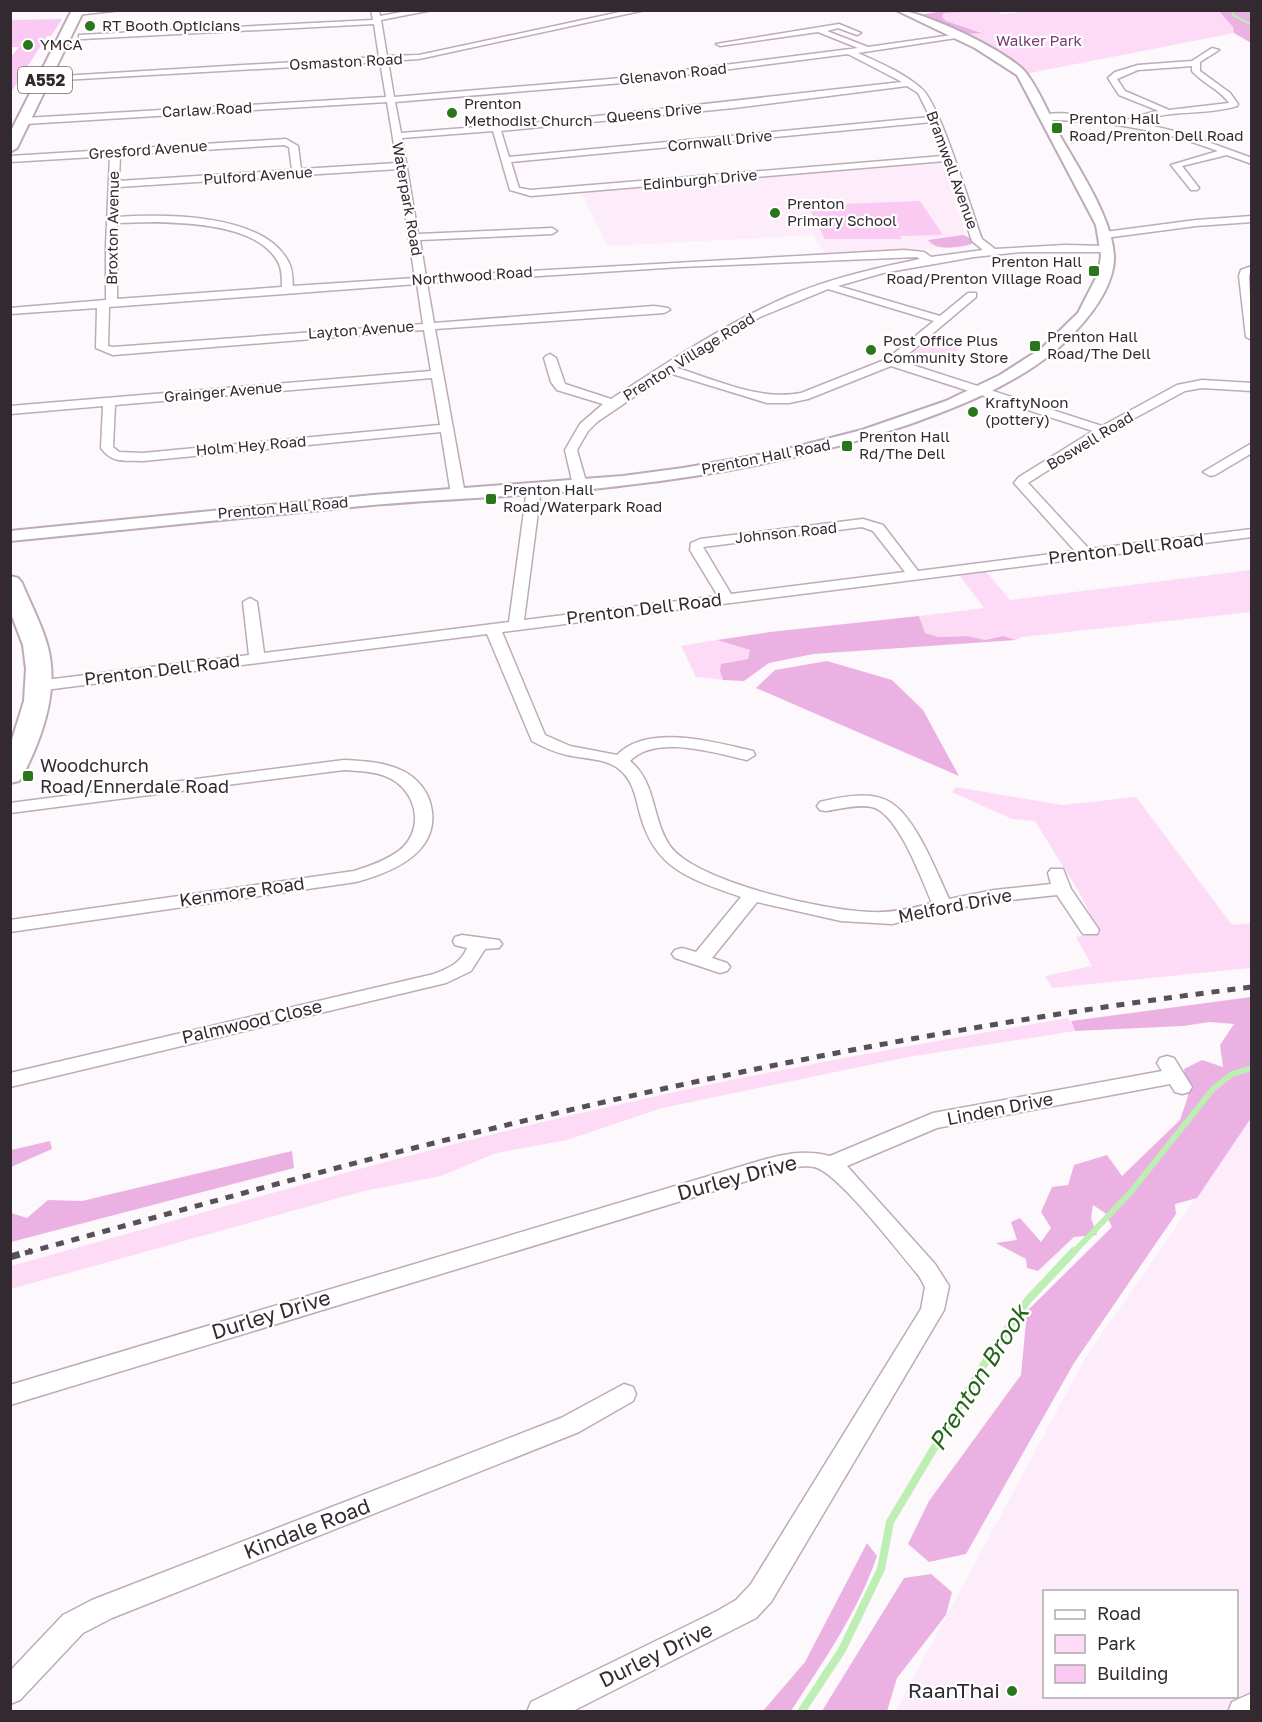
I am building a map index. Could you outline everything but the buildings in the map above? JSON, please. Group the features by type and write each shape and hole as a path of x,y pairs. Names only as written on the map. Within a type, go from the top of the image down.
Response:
{"highway":[{"name":"A552","path":"10,148 78,12"},
{"path":"10,583 37,652 37,701 21,754 10,775"}],"street":[{"path":"78,12 118,10"},
{"path":"82,37 375,17 429,10"},
{"name":"Osmaston Road","path":"45,79 418,57 642,10"},
{"path":"900,10 1008,63 1021,74 1102,225 1106,242"},
{"name":"Waterpark Road","path":"375,17 458,494"},
{"path":"721,41 732,43 839,26 857,33"},
{"path":"819,30 869,50"},
{"name":"Glenavon Road","path":"389,100 621,80 869,50 956,36"},
{"path":"1126,123 1149,114 1221,108 1234,104 1229,96 1196,71 1196,64 1204,55 1216,50"},
{"name":"Bramwell Avenue","path":"850,52 910,83 921,92 935,119 977,241 993,252"},
{"path":"1167,111 1122,93 1113,78 1116,73 1126,69 1196,64"},
{"name":"Queens Drive","path":"396,136 734,105 910,83"},
{"name":"Carlaw Road","path":"25,121 389,100"},
{"path":"1046,117 1082,117 1175,133 1251,161"},
{"name":"Cornwall Drive","path":"506,160 935,119"},
{"name":"Edinburgh Drive","path":"496,128 515,190 531,193 949,158"},
{"name":"Gresford Avenue","path":"10,159 286,142 293,146 297,173"},
{"path":"1194,188 1176,165 1227,152"},
{"name":"Broxton Avenue","path":"107,304 115,153"},
{"name":"Pulford Avenue","path":"115,184 401,166"},
{"path":"112,220 152,218 195,221 247,234 278,253 284,263 288,290"},
{"name":"Prenton Village Road","path":"580,485 571,450 584,427 614,404 728,330 758,314 828,286 853,278 932,261 993,252 1106,242 1196,223 1251,219"},
{"path":"414,237 551,231"},
{"name":"Prenton Hall Road","path":"10,536 212,514 580,485 741,464 826,446 930,412 1005,378 1047,351 1084,315 1106,272 1106,242"},
{"name":"Northwood Road","path":"10,312 422,280 667,264 904,253 920,254 932,261"},
{"path":"1251,269 1245,272 1244,276 1251,337"},
{"path":"828,286 942,320"},
{"path":"668,369 754,396 779,399 804,396 891,362 972,295"},
{"name":"Layton Avenue","path":"107,304 100,342 102,348 113,351 429,325 664,310"},
{"path":"567,362 551,361 557,382 561,387 614,404"},
{"path":"891,362 1103,430"},
{"name":"Grainger Avenue","path":"10,410 436,374"},
{"name":"Boswell Road","path":"1086,554 1021,483 1103,430 1181,388 1202,384 1251,387"},
{"name":"Holm Hey Road","path":"109,402 107,448 115,456 143,457 445,428"},
{"path":"1225,477 1204,469 1251,447"},
{"path":"516,624 534,489"},
{"name":"Johnson Road","path":"727,599 697,550 696,546 700,543 863,523 878,528 915,576"},
{"name":"Prenton Dell Road","path":"37,686 1251,533"},
{"path":"250,602 257,658"},
{"path":"492,627 538,738 572,751 611,758 619,762 635,747 664,744 722,743 747,755"},
{"name":"Melford Drive","path":"619,762 634,775 659,846 673,859 753,894 787,904 862,918 916,915 972,899 1059,881 1090,930"},
{"name":"Kenmore Road","path":"10,808 344,765 374,767 392,772 408,782 420,798 425,818 423,836 416,846 394,864 376,871 356,876 10,926"},
{"path":"826,806 870,803 881,804 893,812 918,854 943,906"},
{"path":"700,960 753,894"},
{"name":"Palmwood Close","path":"10,1080 440,979 462,971 472,960 477,943"},
{"path":"682,954 720,967"},
{"name":"Linden Drive","path":"831,1164 933,1121 1175,1075"},
{"name":"Durley Drive","path":"10,1395 759,1169 793,1160 813,1159 831,1164 851,1182 927,1270 937,1286 932,1310 761,1593 746,1609 541,1712"},
{"name":"Kindale Road","path":"10,1691 73,1624 102,1609 570,1425 624,1394"},
{"path":"1242,1712 1251,1706"}],"shaded area":[{"path":"944,11 983,11 944,13 942,17 946,21 982,33 962,34 918,15"},
{"path":"1219,11 1251,11 1251,43 1234,33 1233,27"},
{"name":"Prenton Primary School","path":"942,162 970,247 825,253 813,235 608,246 581,192"},
{"path":"963,235 970,238 972,244 943,247 932,244 928,240"},
{"path":"919,616 925,633 939,637 967,636 985,640 1003,636 1016,640 813,654 769,663 744,681 723,680 720,671 721,664 748,659 750,650 717,640"},
{"path":"827,661 892,680 923,710 959,776 756,688 775,670"},
{"path":"1251,997 1251,1118 1197,1198 1175,1204 1176,1214 1074,1363 966,1554 929,1562 908,1544 929,1501 1021,1375 1027,1311 1112,1227 1105,1213 1093,1205 1091,1218 1097,1235 1074,1237 1038,1271 1027,1268 1026,1259 996,1243 1017,1240 1011,1222 1020,1218 1041,1242 1051,1228 1041,1212 1052,1187 1068,1185 1074,1165 1107,1155 1122,1176 1180,1120 1188,1096 1184,1069 1202,1060 1223,1067 1220,1045 1234,1024 1210,1022 1183,1026 1075,1031 1071,1021"},
{"path":"1251,1107 1251,1706 1236,1712 895,1712 1086,1357 1187,1211"},
{"path":"50,1141 52,1149 11,1167 11,1150"},
{"path":"292,1151 294,1168 11,1242 11,1213 27,1218 48,1200 82,1201"},
{"path":"867,1543 877,1556 850,1617 827,1655 791,1711 763,1711 805,1662"},
{"path":"931,1574 952,1592 946,1615 897,1678 887,1711 822,1711 904,1578"}],"green space":[{"name":"Walker Park","path":"1027,10 1219,11 1233,27 1234,33 1025,74 1028,72 1011,58 962,34 981,32 946,21 942,17 944,13 997,11 1002,14 1031,11"},
{"path":"935,337 949,340 961,347 946,359 913,360 910,355"},
{"path":"984,569 1010,600 1251,570 1251,612 1022,637 1016,640 1003,636 985,640 967,636 939,637 925,633 919,616 984,608 957,572"},
{"path":"717,640 750,650 748,659 720,671 723,680 696,677 681,646"},
{"path":"956,787 1062,805 1136,797 1232,925 1251,923 1251,968 1052,988 1045,976 1092,966 1076,937 1100,933 1079,892 1035,821 1012,819 952,792"},
{"path":"1068,1018 1075,1031 908,1057 662,1108 567,1140 496,1153 441,1176 364,1191 11,1289 11,1266 481,1137 746,1077"}],"waterway":[{"path":"1232,10 1233,15 1252,25"},
{"name":"Prenton Brook","path":"1073,1253 1130,1193 1213,1089 1232,1074 1252,1068"},
{"name":"Prenton Brook","path":"801,1712 842,1650 881,1569 890,1522 992,1351 1028,1300 1074,1251"}],"railway":[{"path":"25,1253 383,1156 636,1095 943,1033 1252,987"},
{"path":"10,1257 31,1251"}],"place":[{"name":"RT Booth Opticians","path":"90,26"},
{"name":"YMCA","path":"28,45"},
{"name":"Prenton Methodist Church","path":"452,113"},
{"name":"Prenton Hall Road/Prenton Dell Road","path":"1057,128"},
{"name":"Prenton Primary School","path":"775,213"},
{"name":"Prenton Hall Road/Prenton Village Road","path":"1094,271"},
{"name":"Prenton Hall Road/The Dell","path":"1035,346"},
{"name":"Post Office Plus Community Store","path":"871,350"},
{"name":"KraftyNoon (pottery)","path":"973,412"},
{"name":"Prenton Hall Rd/The Dell","path":"847,446"},
{"name":"Prenton Hall Road/Waterpark Road","path":"491,499"},
{"name":"Woodchurch Road/Ennerdale Road","path":"28,776"},
{"name":"RaanThai","path":"1012,1691"}]}
